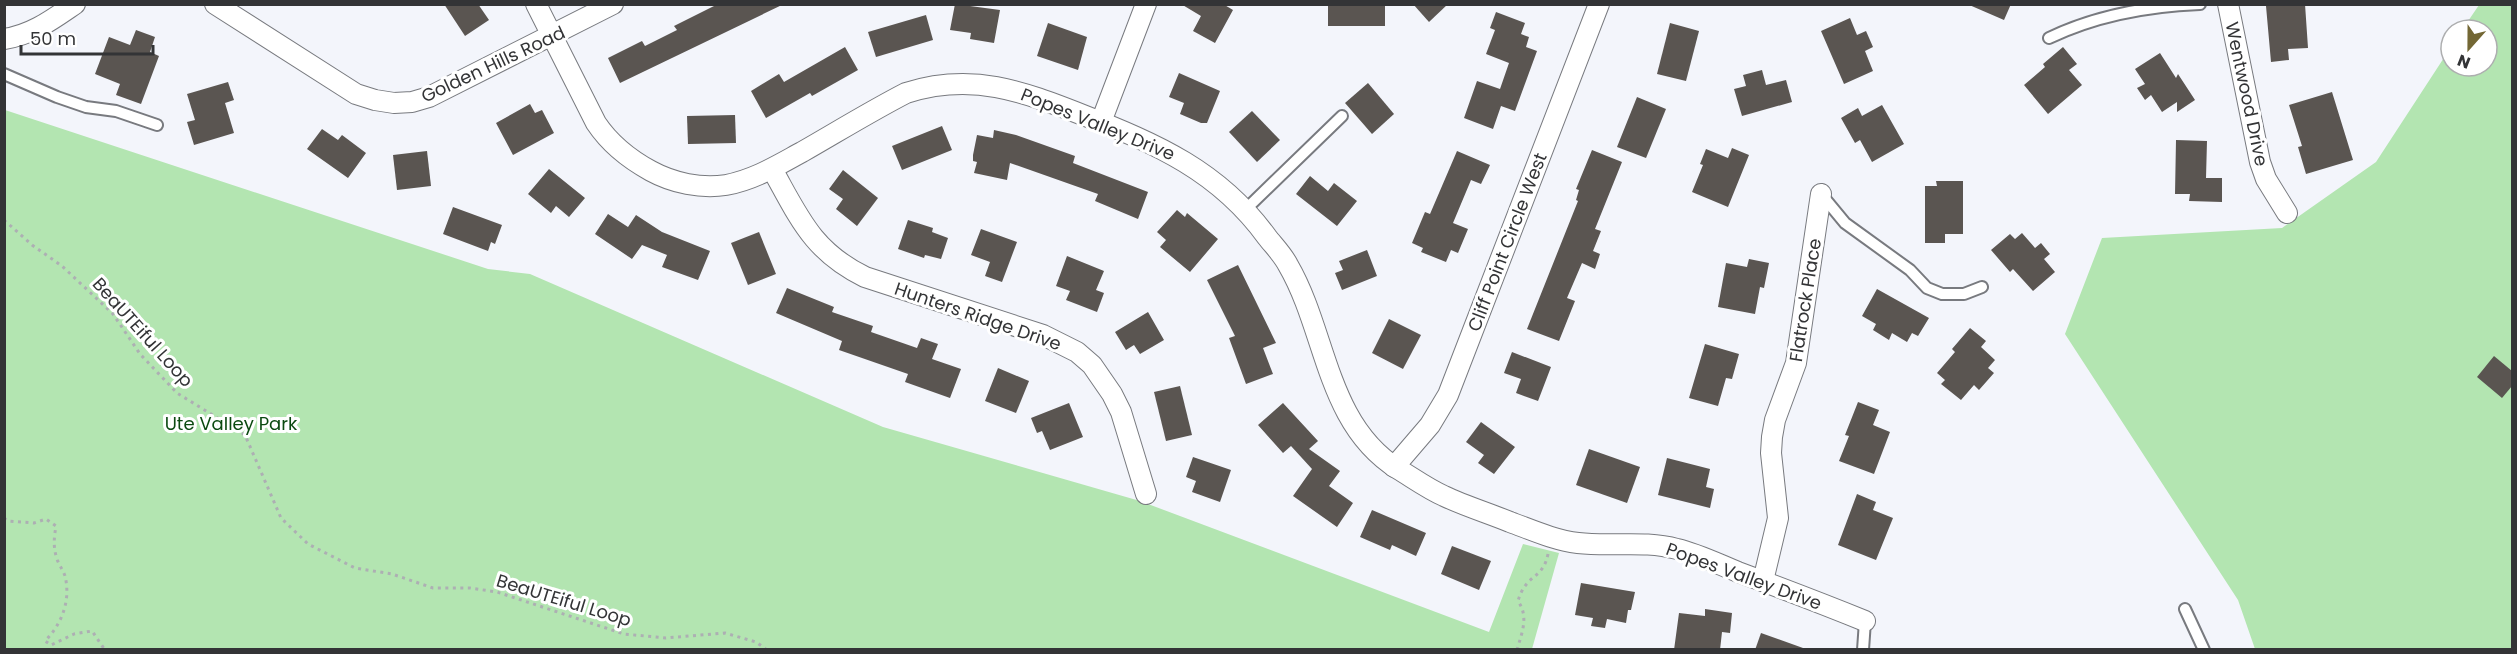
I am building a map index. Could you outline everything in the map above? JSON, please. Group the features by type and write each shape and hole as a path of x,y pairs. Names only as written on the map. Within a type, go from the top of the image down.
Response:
{"street":[{"path":"4,39 45,25 75,4"},
{"name":"Golden Hills Road","path":"215,4 356,94 394,103 429,98 613,4"},
{"name":"Popes Valley Drive","path":"536,4 596,123 606,138 639,165 673,180 709,186 727,185 772,169 886,103 925,87 963,83 1009,88 1149,141 1177,156 1221,186 1245,210 1288,264 1309,307 1329,376 1347,414 1375,450 1394,467 1443,496 1552,537 1600,544 1660,545 1681,550 1865,621"},
{"path":"1101,122 1146,4"},
{"name":"Cliff Point Circle West","path":"1394,467 1430,425 1448,395 1599,4"},
{"name":"Wentwood Drive","path":"2228,4 2256,146 2266,179 2287,213"},
{"name":"Hunters Ridge Drive","path":"772,169 808,232 833,258 849,269 1043,335 1077,352 1092,365 1121,412 1146,494"},
{"name":"Flatrock Place","path":"1764,581 1778,518 1771,453 1772,437 1775,420 1796,363 1821,194"}],"lane":[{"path":"2049,38 2077,25 2171,6 2200,4"},
{"path":"4,74 31,84 57,98 86,107 116,111 157,125"},
{"path":"1245,210 1342,116"},
{"path":"1821,194 1845,223 1910,270 1927,288 1942,294 1964,294 1982,287"},
{"path":"2185,609 2204,650"},
{"path":"1863,650 1865,621"}],"path":[{"name":"BeaUTEiful Loop","path":"4,220 32,245 62,266 113,314 140,354 177,393 245,435 281,518 308,544 355,568 392,574 433,588 470,588 497,592 624,634 666,638 725,633 756,642 766,650"},
{"path":"4,518 8,521 34,523 45,519 56,526 53,540 57,560 65,575 66,602 63,616 45,641 51,645 74,634 92,631 105,650"},
{"path":"1517,650 1525,622 1524,610 1518,601 1521,590 1531,576 1546,567 1552,537"}],"green space":[{"path":"2479,5 2512,5 2512,649 2255,649 2238,600 2065,334 2102,238 2282,228 2376,162 2439,65 2439,78 2499,78 2499,18 2470,18"},
{"name":"Ute Valley Park","path":"5,110 488,269 530,274 883,427 1140,501 1489,632 1523,544 1559,553 1532,649 5,650"}],"building":[{"path":"444,4 478,4 489,20 465,36"},
{"path":"718,4 784,4 620,83 608,58 642,41 645,46 677,30 674,26"},
{"path":"955,4 1000,10 994,43 970,39 971,33 950,30"},
{"path":"1181,4 1223,4 1233,10 1215,43 1193,31 1201,16"},
{"path":"1328,4 1385,4 1385,26 1328,26"},
{"path":"1413,4 1448,4 1429,22"},
{"path":"1967,4 2011,4 2004,20"},
{"path":"2305,4 2308,48 2288,49 2289,60 2271,62 2266,6"},
{"path":"1496,12 1525,23 1521,34 1529,37 1526,47 1537,51 1515,111 1501,106 1493,129 1464,118 1477,81 1500,89 1509,63 1486,54 1495,30 1490,28"},
{"path":"926,15 933,40 876,57 868,32"},
{"path":"1850,18 1857,35 1866,31 1873,47 1865,51 1873,71 1844,84 1821,31"},
{"path":"1048,23 1087,37 1078,70 1037,56"},
{"path":"1670,23 1699,31 1686,81 1657,74"},
{"path":"136,30 155,37 150,52 159,56 141,104 116,95 120,84 95,74 109,37 130,45"},
{"path":"845,47 858,70 812,96 810,93 766,118 751,91 779,74 784,82"},
{"path":"2063,47 2077,64 2069,70 2082,85 2048,114 2024,85"},
{"path":"2160,53 2176,78 2178,74 2195,100 2177,112 2177,102 2162,112 2151,95 2145,100 2137,88 2145,84 2135,69"},
{"path":"1762,70 1766,85 1786,80 1792,102 1742,116 1734,89 1746,86 1743,75"},
{"path":"1179,73 1220,91 1207,123 1201,123 1180,114 1184,103 1169,97"},
{"path":"228,82 234,100 225,103 234,133 194,145 187,122 195,120 187,94"},
{"path":"1368,83 1394,114 1372,134 1345,103"},
{"path":"2332,92 2353,160 2306,174 2298,147 2302,146 2289,105"},
{"path":"1637,97 1666,109 1646,158 1617,147"},
{"path":"530,104 535,113 542,110 554,133 513,155 496,123"},
{"path":"1882,105 1904,144 1872,162 1860,140 1855,143 1841,118 1858,108 1862,116"},
{"path":"1252,111 1280,140 1257,162 1229,132"},
{"path":"735,115 736,143 688,144 687,116"},
{"path":"942,126 952,150 902,170 892,146"},
{"path":"322,129 338,140 342,135 366,153 348,178 307,149"},
{"path":"994,130 1016,135 1075,156 1073,163 1148,192 1138,219 1095,201 1098,194 1010,163 1007,180 974,173 977,162 973,161 973,155 977,135 993,138"},
{"path":"2176,140 2207,141 2206,178 2222,178 2222,202 2189,201 2190,194 2175,194"},
{"path":"1732,148 1749,155 1728,207 1692,192 1703,165 1700,164 1706,149 1728,158"},
{"path":"1592,150 1622,162 1595,229 1601,231 1593,251 1600,254 1595,269 1582,263 1567,298 1575,301 1559,341 1527,329 1578,201 1576,200 1579,190 1576,189"},
{"path":"427,151 431,186 397,190 393,155"},
{"path":"1457,151 1490,165 1481,184 1471,180 1453,223 1468,229 1458,253 1451,250 1446,262 1421,252 1423,248 1412,243 1425,212 1430,214"},
{"path":"549,169 585,198 569,217 556,206 551,213 528,194"},
{"path":"843,170 878,198 857,226 836,209 843,199 829,189"},
{"path":"1310,176 1328,191 1334,183 1357,201 1337,226 1296,194"},
{"path":"1936,181 1963,181 1963,234 1945,234 1945,243 1925,243 1925,186 1937,186"},
{"path":"453,207 502,225 495,244 491,242 488,251 443,234"},
{"path":"1177,210 1185,217 1187,213 1218,239 1190,272 1160,247 1166,240 1157,232"},
{"path":"608,214 628,227 636,215 662,232 710,251 698,280 662,267 667,255 642,245 632,259 595,234"},
{"path":"908,220 933,228 932,232 948,238 941,259 925,255 924,258 898,249"},
{"path":"981,229 1017,242 1002,282 985,276 990,262 971,255"},
{"path":"759,232 776,274 748,285 731,243"},
{"path":"2022,233 2035,248 2041,243 2050,254 2044,259 2055,272 2033,291 2013,269 2010,272 1991,250 2010,234 2015,239"},
{"path":"1367,250 1377,276 1342,290 1335,273 1343,270 1339,261"},
{"path":"1067,256 1104,271 1096,290 1104,293 1097,312 1066,300 1070,291 1056,286"},
{"path":"1749,259 1769,263 1764,288 1760,287 1755,314 1718,307 1726,263 1747,267"},
{"path":"1238,265 1276,343 1263,348 1273,374 1246,384 1229,338 1235,336 1207,280"},
{"path":"787,288 834,307 832,312 873,326 871,332 917,348 921,338 938,344 932,359 961,369 950,398 905,382 908,374 839,350 842,341 776,313"},
{"path":"1877,289 1929,318 1918,336 1912,333 1907,342 1892,333 1889,340 1873,330 1876,324 1862,316"},
{"path":"1148,312 1164,340 1140,354 1134,345 1126,350 1115,332"},
{"path":"1389,319 1421,335 1403,369 1372,353"},
{"path":"1970,328 1986,341 1981,347 1995,360 1988,368 1994,373 1979,390 1974,385 1961,400 1941,384 1945,380 1937,373 1955,352 1952,349"},
{"path":"1705,344 1739,354 1732,379 1726,378 1718,406 1689,398"},
{"path":"1512,352 1551,367 1538,401 1516,393 1521,379 1504,373"},
{"path":"2494,356 2512,371 2512,386 2502,398 2477,377"},
{"path":"998,368 1029,381 1016,413 985,401"},
{"path":"1180,386 1192,435 1166,441 1154,392"},
{"path":"1858,402 1879,410 1873,425 1890,432 1874,474 1839,461 1849,436 1845,435"},
{"path":"1069,403 1083,437 1050,450 1042,431 1037,433 1031,418"},
{"path":"1283,403 1318,441 1309,449 1340,471 1329,486 1353,503 1337,527 1293,496 1312,469 1291,446 1283,453 1258,425"},
{"path":"1481,422 1515,447 1494,474 1478,463 1484,455 1466,442"},
{"path":"1589,449 1640,467 1627,503 1576,485"},
{"path":"1193,457 1231,470 1220,502 1192,492 1196,481 1186,477"},
{"path":"1667,458 1710,469 1706,487 1714,489 1710,508 1658,495"},
{"path":"1857,494 1876,502 1873,510 1893,518 1876,560 1838,545"},
{"path":"1372,510 1426,533 1416,556 1392,545 1390,550 1360,537"},
{"path":"1452,546 1491,561 1479,590 1441,574"},
{"path":"1581,583 1635,592 1626,623 1607,619 1605,628 1591,626 1593,618 1575,615"},
{"path":"1705,609 1732,613 1730,633 1722,632 1720,650 1674,650 1679,613 1705,616"},
{"path":"1761,633 1803,648 1802,650 1755,650"}]}
